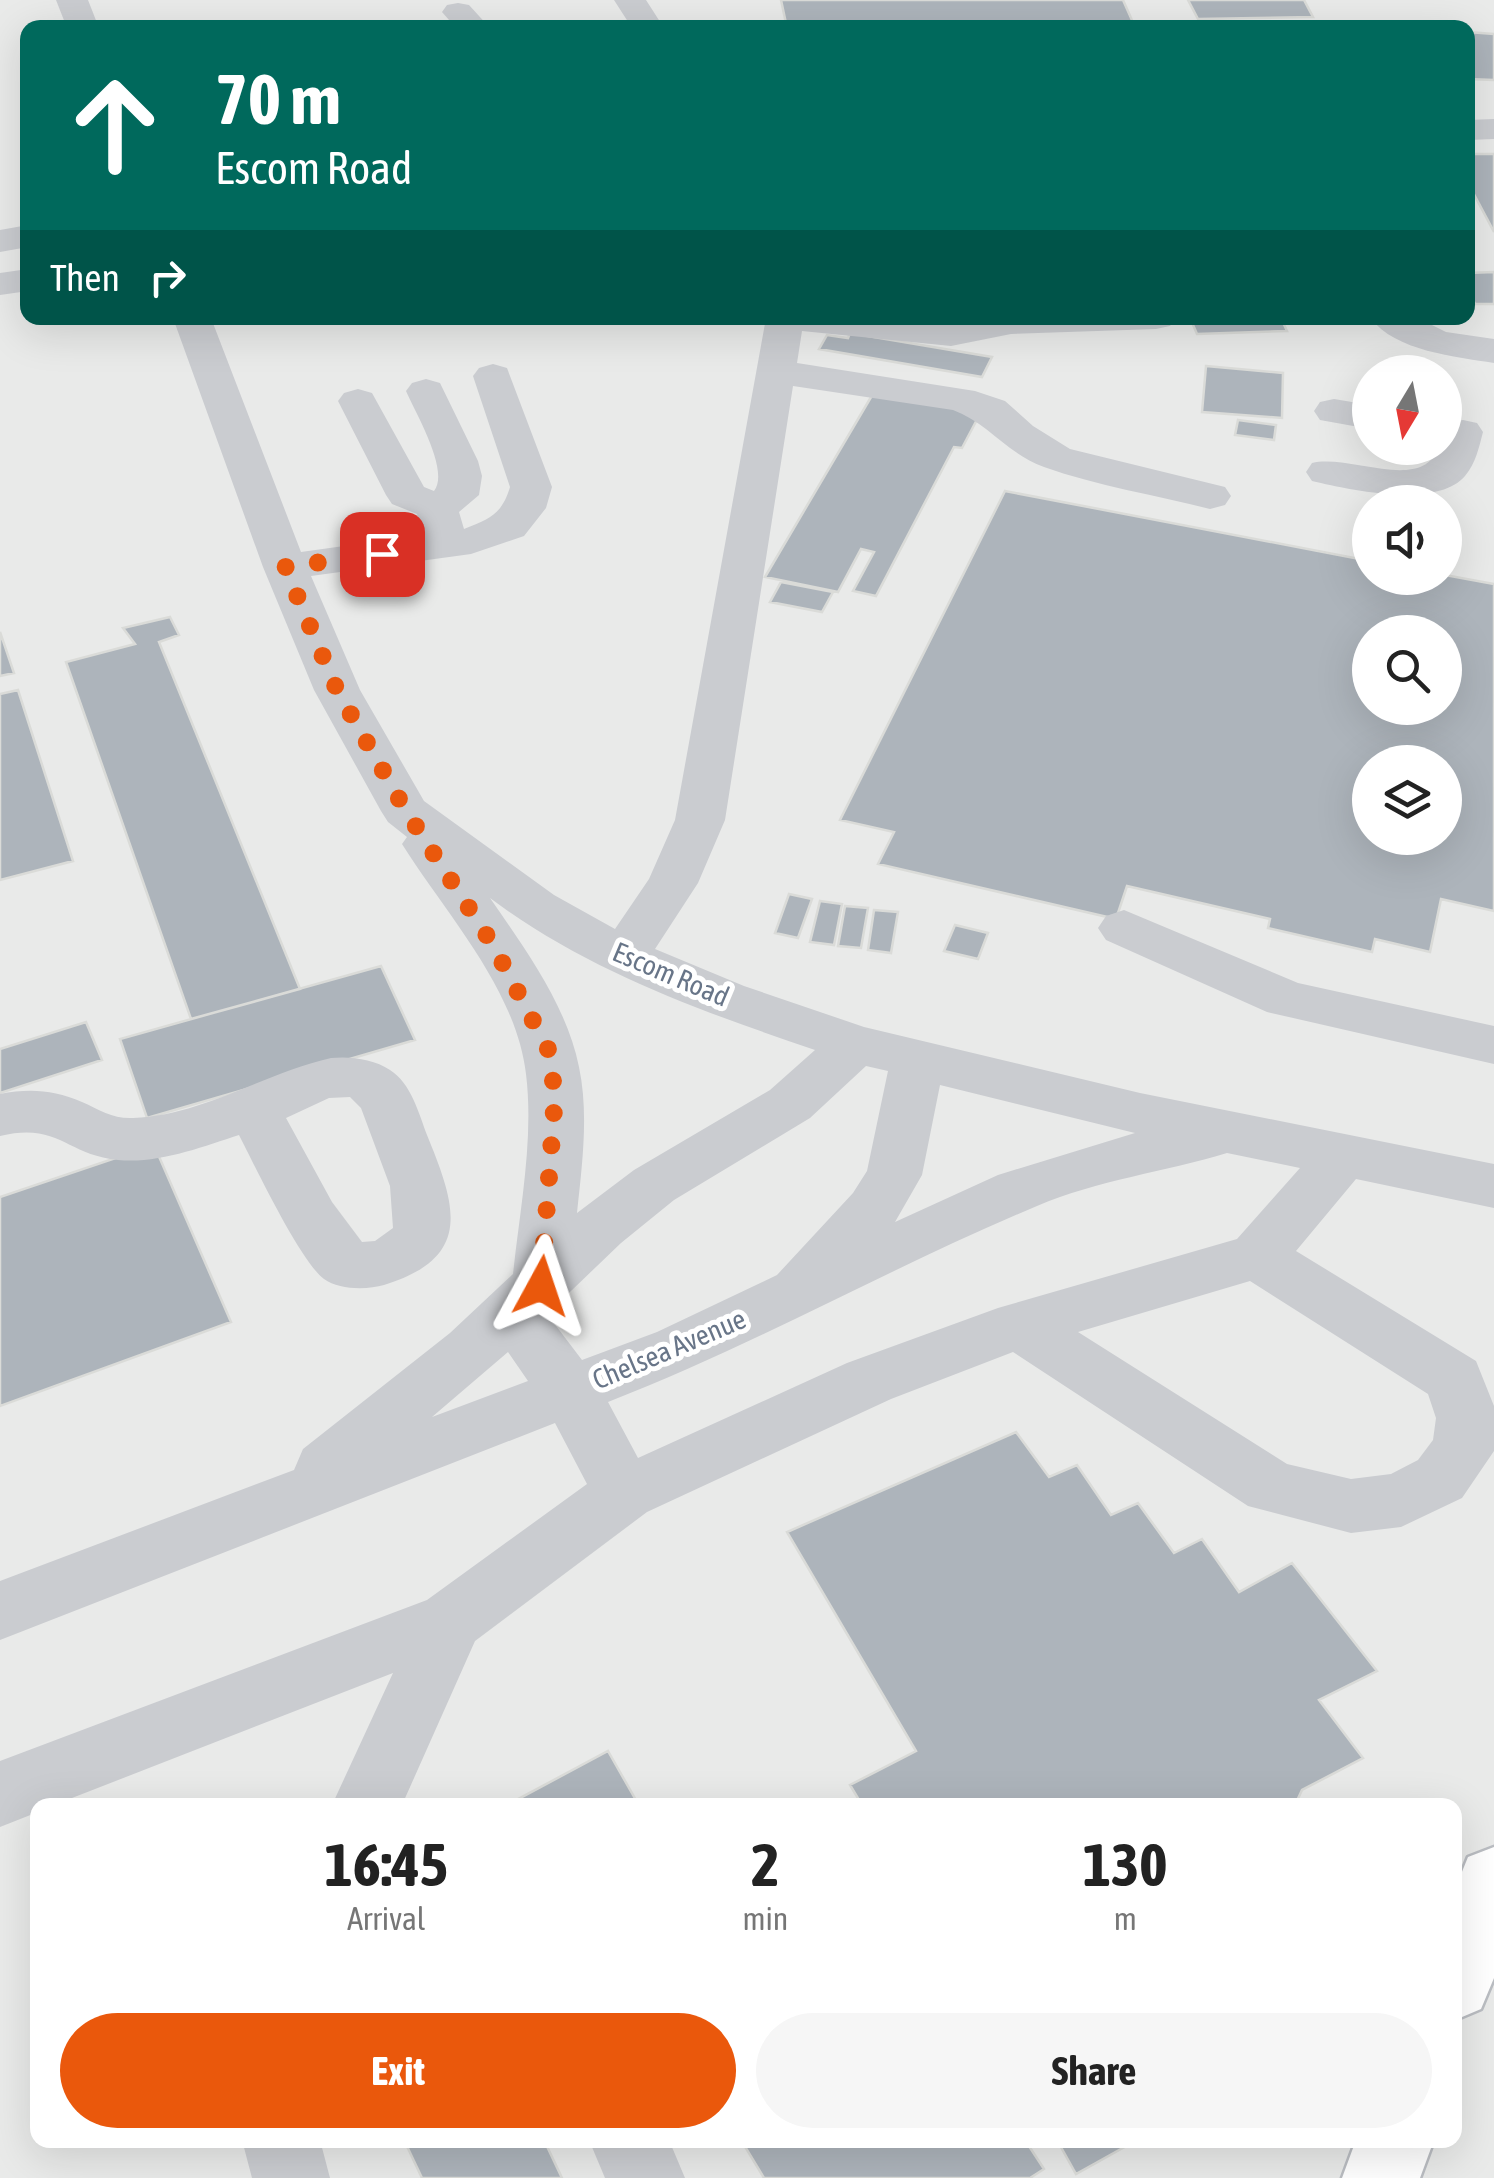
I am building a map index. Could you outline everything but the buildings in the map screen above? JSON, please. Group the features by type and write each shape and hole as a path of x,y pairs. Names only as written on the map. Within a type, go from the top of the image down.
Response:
{"main road":[{"path":"1462,1965 1494,1882"},
{"path":"1381,2178 1392,2148"}],"street":[{"name":"Escom Road","path":"195,325 285,567 337,690 406,811 536,906 623,956 724,999 856,1044 1231,1132 1494,1186"},
{"path":"623,956 673,883 700,820 786,325"},
{"path":"859,325 951,334 1000,325"},
{"path":"1403,325 1436,342 1494,352"},
{"path":"777,372 961,399 991,410 1019,435 1056,458 1210,496"},
{"path":"285,567 441,526 492,535 509,526 525,508 531,487 493,376"},
{"path":"426,391 461,476 458,496 441,526"},
{"path":"358,400 406,494 441,526"},
{"path":"1327,472 1430,481 1451,468 1467,433"},
{"path":"406,811 493,945 549,1051 555,1096 526,1299 624,1492"},
{"path":"1124,928 1286,999 1494,1044"},
{"name":"Chelsea Avenue","path":"288,1498 471,1350 600,1226 654,1184 790,1104 856,1044"},
{"name":"Chelsea Avenue","path":"0,1611 678,1350 798,1292 873,1209 894,1174 903,1145 917,1060"},
{"path":"0,1115 32,1106 56,1110 106,1139 120,1141 142,1139 252,1109"},
{"path":"798,1292 1018,1190 1102,1162 1231,1132"},
{"path":"0,1794 121,1744 452,1621 624,1492 869,1381 1019,1325 1257,1256 1344,1155"},
{"path":"1019,1325 1271,1487 1351,1506 1401,1500 1440,1479 1464,1448 1466,1418 1454,1378 1257,1256"},
{"path":"370,1798 452,1621"},
{"path":"283,2148 291,2178"},
{"path":"632,2148 646,2178"}],"shaded area":[{"path":"0,0 1494,0 1494,2178 0,2178"}],"route":[{"path":"382,554 285,567 337,690 406,811 493,945 549,1051 555,1096 541,1286"}]}
